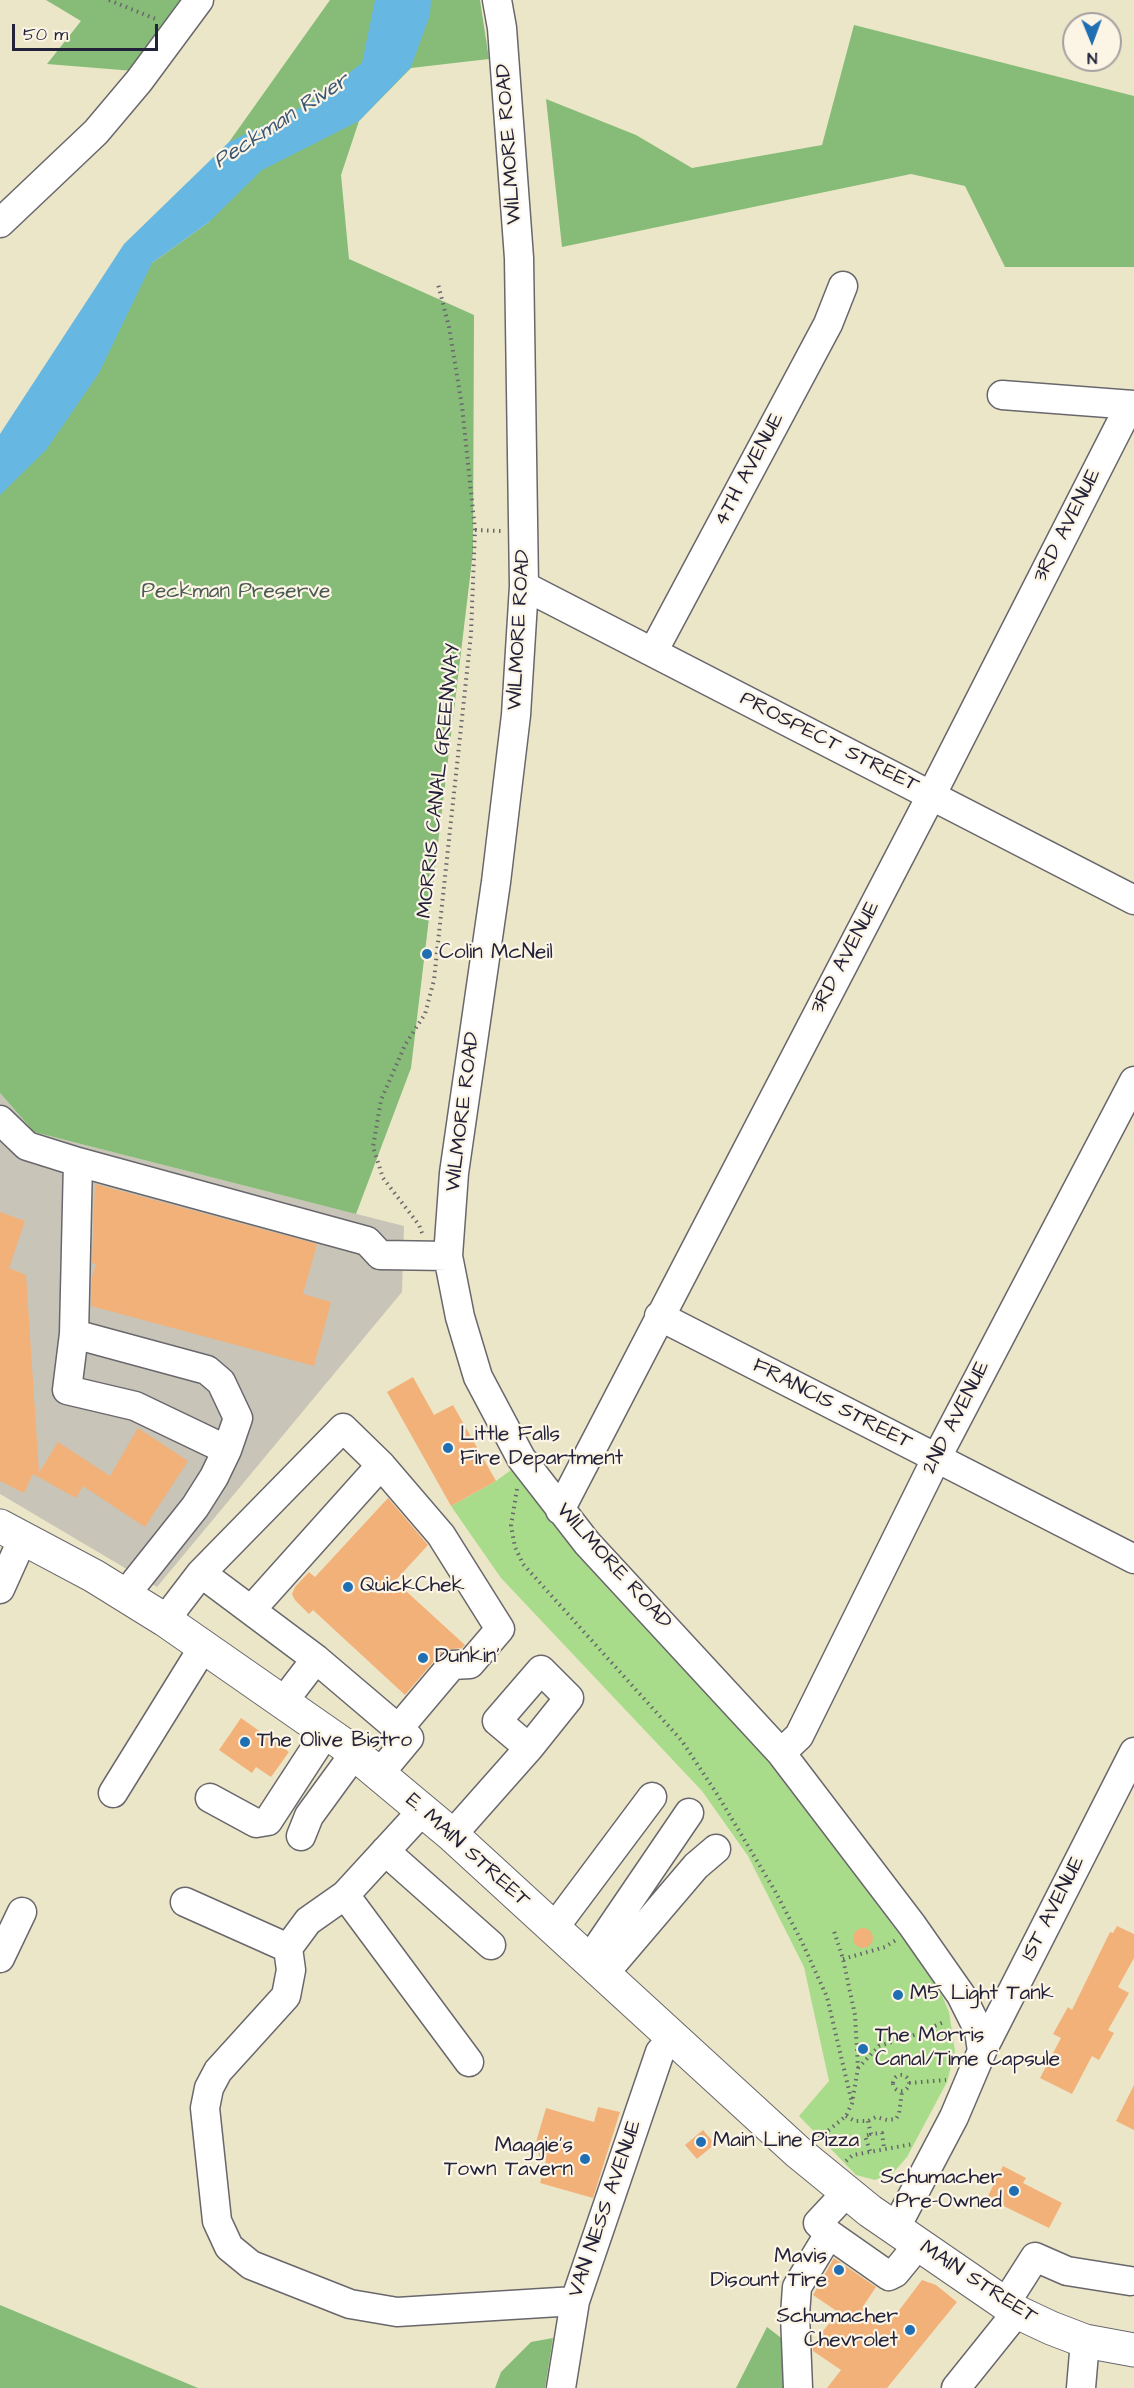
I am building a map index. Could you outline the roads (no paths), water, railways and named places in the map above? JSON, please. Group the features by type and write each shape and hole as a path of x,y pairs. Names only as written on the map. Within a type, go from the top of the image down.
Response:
{"main road":[{"name":"E. MAIN STREET","path":"12,1532 165,1620 283,1701 367,1764 452,1835 799,2153 906,2237"},
{"name":"MAIN STREET","path":"906,2237 1011,2308 1051,2328 1085,2341 1134,2350"}],"street":[{"path":"0,224 96,132 139,81 199,0"},
{"name":"WILMORE ROAD","path":"497,0 502,28 519,258 524,586 516,715 495,882 440,1256 478,1377 521,1458 587,1543 781,1753 912,1926 969,2008 979,2031 982,2051"},
{"name":"4TH AVENUE","path":"653,652 828,324 843,286"},
{"path":"1002,395 1132,405"},
{"name":"3RD AVENUE","path":"560,1510 1132,405"},
{"name":"PROSPECT STREET","path":"524,586 1134,900"},
{"name":"2ND AVENUE","path":"781,1753 799,1736 936,1459 1134,1082"},
{"path":"0,1120 27,1146 78,1162 367,1241 380,1255 440,1256"},
{"path":"78,1162 74,1334 67,1390 135,1406 227,1450"},
{"name":"FRANCIS STREET","path":"659,1316 1134,1559"},
{"path":"74,1334 207,1370 221,1382 238,1418 227,1450 214,1477 195,1507 125,1595"},
{"path":"165,1620 201,1573 343,1428 381,1464 441,1535 500,1629 470,1664 452,1665 398,1729"},
{"path":"251,1610 381,1464"},
{"path":"0,1589 12,1532"},
{"path":"201,1573 316,1659 409,1738 367,1764 309,1816 301,1836"},
{"path":"113,1793 204,1646"},
{"path":"283,1701 316,1659"},
{"path":"210,1798 256,1822 268,1821 326,1732"},
{"path":"452,1835 529,1748"},
{"name":"1ST AVENUE","path":"829,2234 889,2276 896,2273 906,2237 942,2140 982,2051 1134,1752"},
{"path":"554,1928 652,1797"},
{"path":"423,1810 345,1895 308,1921 288,1948 291,1970 286,1996 218,2072 209,2088 205,2108 217,2221 229,2247 251,2265 350,2304 396,2312 575,2301"},
{"path":"597,1967 689,1813"},
{"path":"597,1967 696,1866 716,1849"},
{"path":"385,1851 491,1945"},
{"path":"345,1895 469,2062"},
{"path":"185,1902 288,1948"},
{"path":"0,1958 21,1912"},
{"name":"VAN NESS AVENUE","path":"561,2388 575,2301 660,2052 673,2038"},
{"path":"798,2388 796,2287 829,2234 818,2223 837,2185"},
{"path":"956,2388 1011,2308 1035,2257 1067,2271 1130,2281"},
{"path":"1081,2388 1085,2341"}],"water":[{"name":"Peckman River","path":"375,0 431,0 430,15 411,67 359,121 262,170 209,222 152,263 99,373 46,450 0,495 0,434 124,244 229,142 310,103 362,63"}],"place":[{"name":"Colin McNeil","path":"427,954"},
{"name":"Little Falls Fire Department","path":"448,1448"},
{"name":"QuickChek","path":"348,1587"},
{"name":"Dunkin'","path":"423,1658"},
{"name":"The Olive Bistro","path":"245,1742"},
{"name":"M5 Light Tank","path":"898,1995"},
{"name":"The Morris Canal/Time Capsule","path":"863,2049"},
{"name":"Main Line Pizza","path":"701,2142"},
{"name":"Maggie's Town Tavern","path":"585,2159"},
{"name":"Schumacher Pre-Owned","path":"1014,2191"},
{"name":"Mavis Disount Tire","path":"839,2270"},
{"name":"Schumacher Chevrolet","path":"910,2330"}],"park label":[{"name":"Peckman Preserve","path":"236,593"}]}
